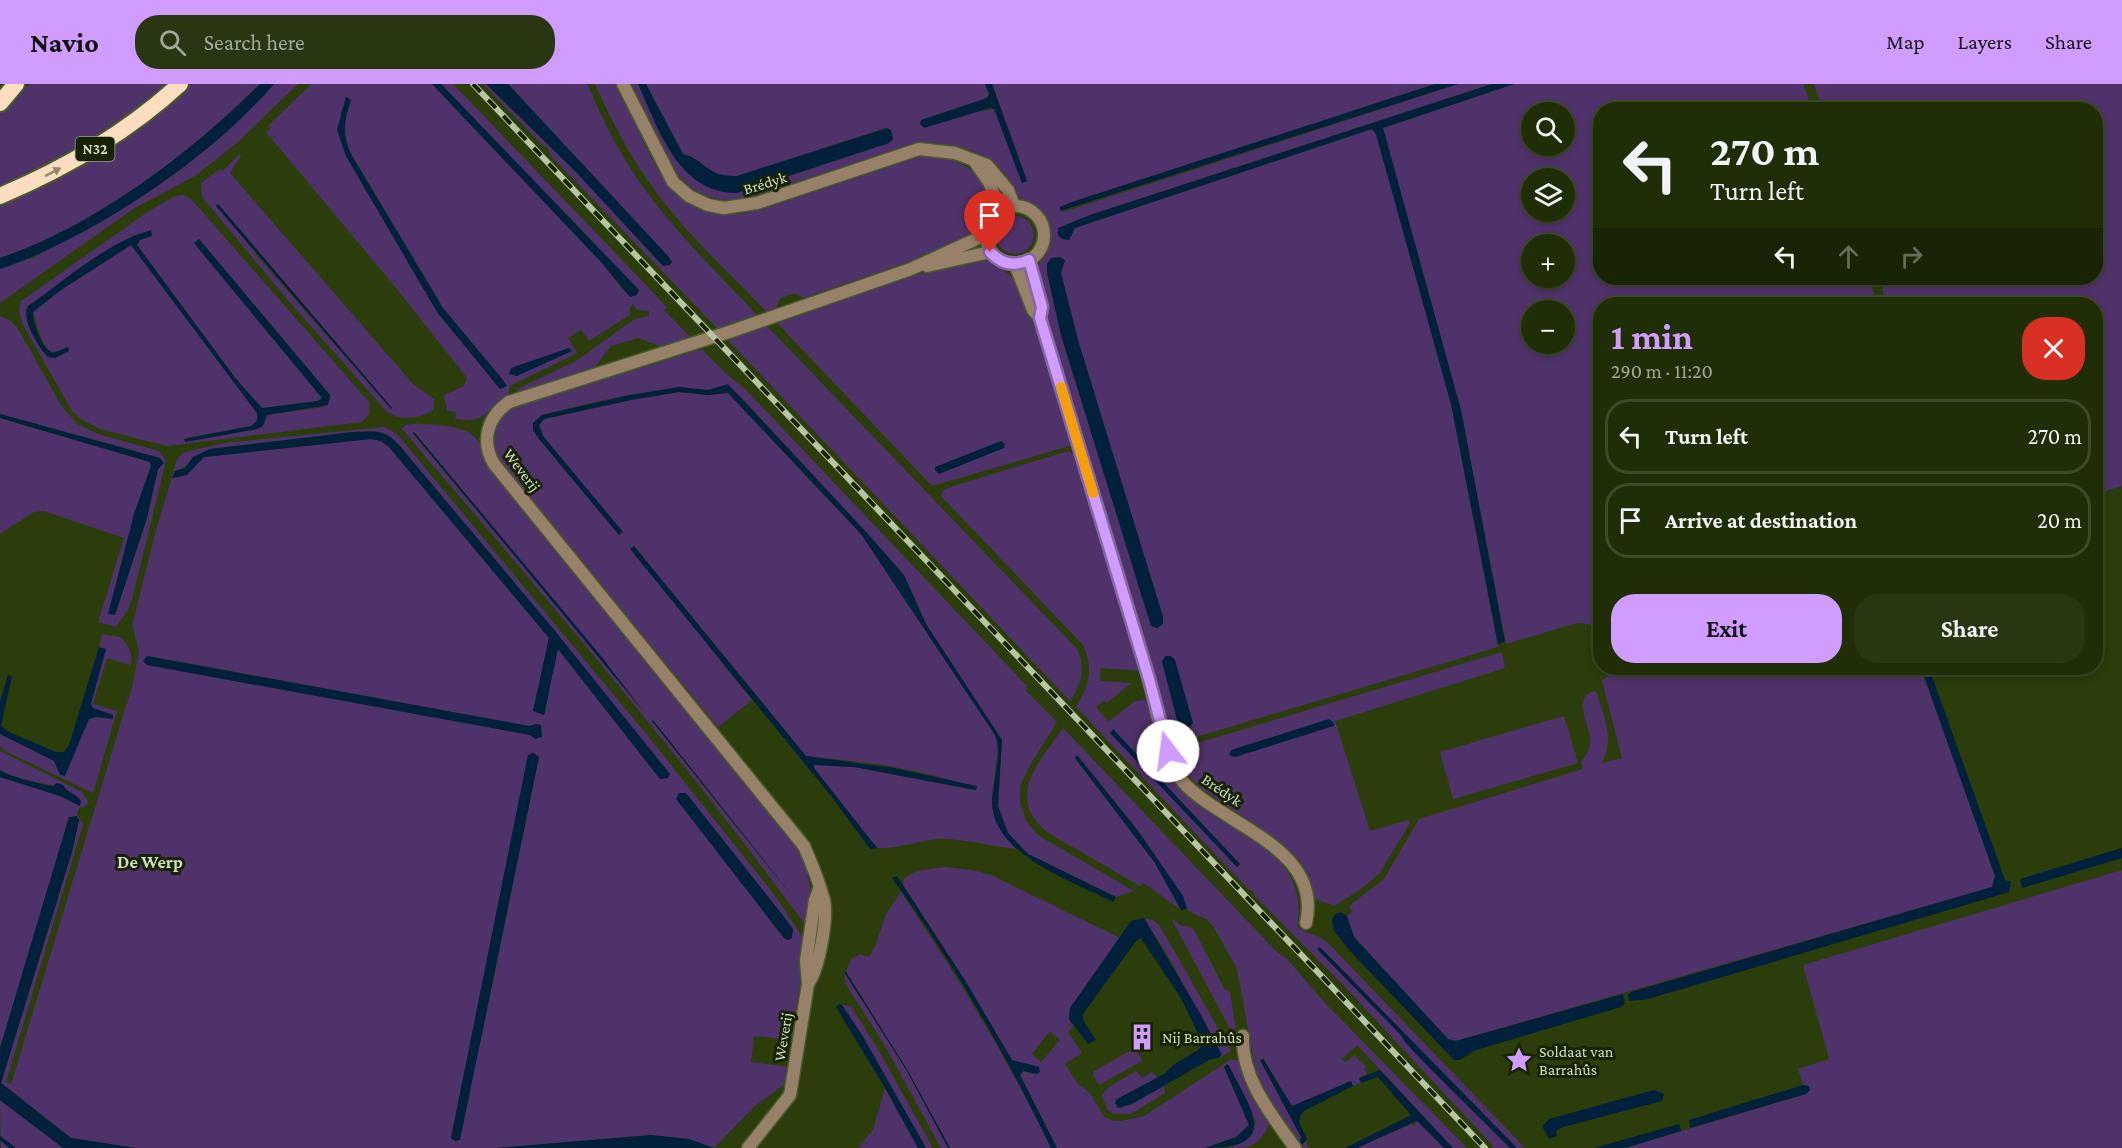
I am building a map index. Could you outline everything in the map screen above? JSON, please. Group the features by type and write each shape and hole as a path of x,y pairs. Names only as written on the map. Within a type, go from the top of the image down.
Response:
{"highway":[{"name":"N32","path":"0,196 51,174 96,149 142,116 180,84"},
{"path":"0,103 14,87"}],"street":[{"name":"Brédyk","path":"623,84 672,182 689,196 708,205 724,208 748,205 919,149 955,153 987,165 1008,190 1014,206"},
{"path":"975,162 988,182 1000,210"},
{"path":"1014,206 1031,211 1042,225 1043,244 1038,253 1029,260 1016,264 1001,261 990,252 985,235 989,220 1000,210 1014,206"},
{"name":"Weverij","path":"748,1148 790,1095 808,984 817,966 825,913 824,901 810,857 789,825 494,464 486,445 487,429 497,411 509,402 729,332 911,269 985,235"},
{"name":"Weverij","path":"911,269 990,252"},
{"name":"Brédyk","path":"1029,260 1042,307 1040,318"},
{"name":"Brédyk","path":"1016,264 1033,310 1040,318 1173,766 1192,791 1236,819 1293,866 1305,885 1309,898 1306,923"},
{"path":"1243,1036 1245,1059 1255,1086 1295,1148"}],"shaded area":[{"path":"29,84 170,84 92,143 0,189 0,114"},
{"path":"190,84 260,84 232,111 171,162 139,185 71,227 0,258 0,203 172,100"},
{"path":"274,84 298,84 238,142 195,176 133,209 0,303 0,269 35,257 148,191 234,124"},
{"path":"311,84 432,84 601,262 624,291 637,295 639,290 441,84 453,84 647,286 667,308 664,310 691,338 662,347 638,338 611,346 595,367 518,392 517,389 576,361 633,320 649,315 649,311 637,310 633,304 629,309 631,314 589,341 581,330 568,338 577,353 510,386 508,396 485,415 474,419 455,419 456,412 447,411 444,395 464,386 467,378 396,288 266,132 271,128 268,126","holes":["346,97 351,100 345,127 346,140 351,154 443,308 502,379 504,388 500,389 437,312 346,156 341,113"]},
{"path":"483,84 486,84 576,172 662,265 672,262 508,84 587,84 606,126 643,187 690,244 758,316 718,329 550,155 548,148 541,144"},
{"path":"595,84 616,84 652,160 670,187 692,205 705,210 741,214 920,156 938,156 953,160 972,170 991,197 989,211 977,230 970,236 915,260 803,298 795,293 780,298 776,309 767,312 696,239 656,192 622,140"},
{"path":"629,84 638,84 675,159 695,180 737,193 889,143 886,128 737,176 726,176 712,171 697,160 683,154 646,84 985,84 989,94 987,98 921,120 994,109 1027,181 992,84 1435,84 1075,201 1060,207 1063,212 1458,84 1492,84 1090,215 1059,228 1072,231 1075,228 1372,129 1376,134 1451,404 1498,647 1196,737 1175,736 1169,731 1156,677 1042,296 1038,269 1050,235 1049,224 1043,214 1020,198 999,168 981,155 961,147 929,143 918,143 739,201 716,199 697,191 681,178 668,162","holes":["1065,260 1061,273 1078,340 1163,617 1163,624 1157,628 1151,626 1061,335 1047,273"]},
{"path":"1514,84 1803,84 1809,102 1593,102 1593,285 1871,285 1875,297 1593,297 1593,625 1573,624 1506,644 1461,410 1383,128"},
{"path":"1814,84 2122,84 2122,486 2103,492 2103,297 1884,297 1882,285 2103,285 2103,102 1820,102"},
{"path":"239,154 241,156 230,173 413,384 434,399 434,409 424,415 411,418 398,417 387,412 286,298 202,197 201,183 220,169 223,171","holes":["218,204 392,408 258,257"]},
{"path":"183,195 191,199 369,402 369,414 362,422 167,446 100,429 81,419 72,411 23,325 19,311 21,301 146,213 173,197","holes":["135,235 152,236 140,240 137,245 236,379 262,408 318,401 322,398 194,243 199,239 330,395 331,398 324,407 266,415 263,426 257,429 185,442 185,438 251,426 257,421 257,413 131,245 61,290 33,312 41,338 49,352 69,351 55,358 48,357 35,340 29,325 26,312 28,306 102,254"]},
{"path":"1015,216 1028,222 1034,235 1028,248 1015,254 1002,248 996,235 1002,222"},
{"path":"980,259 991,261 1015,279 1039,338 1073,445 932,486 777,323 918,274"},
{"path":"0,316 11,321 18,329 62,407 77,424 98,434 159,451 166,461 132,599 128,610 116,627 98,622 124,538 44,511 34,512 0,534 0,418 150,462 151,466 134,514 115,615 147,518 160,458 0,414"},
{"path":"767,326 1077,649 1082,669 1077,688 1070,701 728,340"},
{"path":"702,349 724,372 746,390 1027,686 1026,691 1057,722 1030,765 1020,786 1020,803 1026,821 1039,836 1134,891 1116,897 1028,854 1008,833 998,806 1002,740 926,624 904,575 739,395 728,393 861,534 995,735 997,750 993,789 994,809 1001,828 1016,849 947,839 877,848 814,768 814,765 854,767 975,790 914,771 871,763 806,756 634,546 631,549 752,700 718,727 498,459 495,432 500,420 510,409","holes":["691,389 727,393 708,395 679,392 631,400 544,419 539,425 543,436 622,532 619,535 533,430 542,415 640,393"]},
{"path":"405,425 449,426 466,432 478,441 492,471 799,849 810,888 808,929 661,738 402,429","holes":["414,432 583,635 644,711 413,434","653,720 801,909 652,721"]},
{"path":"385,427 397,434 648,736 773,893 806,942 792,1040 754,1036 751,1062 788,1067 785,1084 756,1105 714,1148 689,1139 651,1135 496,1148 136,1148 71,1138 1,1083 72,852 79,820 77,816 69,817 0,1048 0,777 60,796 79,806 72,795 65,790 16,777 0,770 0,751 82,792 88,801 86,806 79,808 77,814 83,824 6,1082 11,1084 133,683 139,651 132,626 156,530 177,460 181,454 189,451 225,443","holes":["353,432 378,432 388,436 399,445 555,631 668,778 660,779 557,648 545,714 533,711 549,638 389,447 381,441 371,439 204,457 173,477 175,471 185,467 210,449","148,656 529,726 536,724 531,737 147,665 143,661","533,753 539,757 480,1045 451,1138 528,755","686,793 735,856 783,938 752,896"]},
{"path":"1068,451 1076,456 1142,671 1101,668 1100,681 1131,683 1107,703 1104,700 1096,707 1108,722 1135,701 1149,699 1164,759 1168,770 1181,789 1199,805 1260,845 1278,860 1291,877 1298,899 1297,927 1326,941 1525,1148 1517,1148 1319,947 1318,950 1401,1035 1418,1056 1510,1148 1495,1148 1345,987 1255,896 1254,892 1248,889 1076,707 1087,684 1089,670 1083,645 941,496 944,489","holes":["1110,732 1239,865 1237,867"]},
{"path":"102,634 120,637 126,643 131,665 107,658 93,704 117,711 93,793 7,752 0,747 0,734 54,761 60,775 89,719 96,717 113,719 113,715 93,708 90,704 106,649 99,647"},
{"path":"1502,652 1505,668 1335,721 1370,831 1408,820 1410,823 1379,874 1334,906 1315,899 1309,882 1290,853 1265,831 1203,789 1187,773 1179,760 1181,751 1187,746"},
{"path":"1608,675 1923,675 1995,876 1992,887 1456,1041 1448,1039 1354,937 1347,916 1353,911 1349,906 1384,879 1419,819 1583,769 1581,762 1590,744 1583,705 1584,698 1588,694 1596,691 1607,727 1608,744 1602,763 1622,758 1602,681"},
{"path":"1564,716 1578,763 1453,799 1440,752"},
{"path":"1063,728 1467,1148 1453,1148 1357,1045 1342,1059 1345,1063 1354,1055 1366,1066 1364,1068 1367,1075 1359,1078 1361,1083 1353,1086 1351,1081 1294,1106 1290,1104 1264,1059 1260,1060 1301,1137 1302,1144 1306,1142 1309,1148 1301,1148 1268,1098 1256,1072 1237,969 1213,926 1206,919 1188,911 1151,850 1077,755 1075,758 1155,863 1181,910 1148,886 1142,883 1140,886 1050,834 1036,821 1029,808 1027,795 1030,782 1036,768"},
{"path":"945,867 991,875 1120,938 1070,1008 1069,1019 1073,1026 1068,1032 1082,1053 1065,1064 1078,1084 1090,1093 1104,1117 1122,1121 1144,1116 1230,1060 1239,1060 1270,1122 1260,1139 1246,1147 1231,1148 1251,1136 1256,1122 1227,1064 1224,1067 1249,1125 1236,1137 1205,1148 1057,1148 1020,1075 1024,1071 1033,1074 1036,1066 1012,1060 966,982 903,885 904,878 917,871","holes":["1050,1031 1060,1040 1041,1062 1032,1054"]},
{"path":"2122,870 2122,1148 1625,1148 1806,1094 1806,1085 1803,1085 1798,1069 1829,1059 1803,965"},
{"path":"901,892 980,1017 1051,1148 950,1148 908,1071 846,972 851,959 860,954 869,957 875,947 886,914"},
{"path":"1144,918 1153,920 1160,926 1231,1051 1221,1057 1171,961"},
{"path":"1171,918 1180,925 1193,928 1225,990 1230,992 1236,1030 1229,1027"},
{"path":"844,972 907,1071 948,1148 941,1148 885,1046 845,983"},
{"path":"842,1005 851,1006 933,1148 926,1148 862,1035"},
{"path":"1135,1048 1142,1061 1099,1085 1093,1075 1094,1071"},
{"path":"1136,1071 1142,1078 1152,1072 1158,1078 1117,1099 1115,1103 1121,1108 1164,1086 1165,1093 1131,1114 1113,1114 1108,1110 1102,1095 1107,1088"},
{"path":"885,1088 918,1148 858,1148 873,1130"},
{"path":"0,1100 63,1148 1,1148"},
{"path":"1418,1121 1444,1148 1357,1148 1411,1123 1414,1127 1415,1122"}],"water":[{"path":"260,84 274,84 218,140 148,193 73,237 0,269 0,258 71,227 139,185 171,162 232,111"},
{"path":"432,84 441,84 639,290 637,295 630,297 601,262"},
{"path":"486,84 508,84 669,257 672,262 670,265 663,266 576,172"},
{"path":"638,84 646,84 683,154 697,160 712,171 727,176 737,176 887,128 891,130 893,139 889,143 737,193 717,190 700,183 685,171 673,155"},
{"path":"985,84 992,84 1027,181 1022,183 994,109 990,108 924,128 920,124 921,120 987,98 989,94"},
{"path":"1435,84 1458,84 1060,211 1060,207 1075,201"},
{"path":"1492,84 1514,84 1383,128 1461,410 1505,642 1498,644 1451,404 1376,134 1372,129 1075,228 1069,240 1062,239 1058,235 1058,228 1090,215"},
{"path":"346,97 351,100 345,127 346,140 351,154 443,308 507,386 500,389 437,312 346,156 337,130"},
{"path":"218,204 392,408 391,409 216,206"},
{"path":"151,230 152,236 140,240 137,245 236,379 262,408 318,401 322,398 194,243 199,239 330,395 328,405 267,415 263,426 257,429 185,442 184,439 251,426 257,421 257,413 131,245 61,290 33,312 39,336 49,350 53,353 68,347 69,351 55,358 48,357 35,340 29,325 26,312 28,306 103,253 134,236"},
{"path":"1060,257 1065,260 1061,273 1078,340 1163,617 1163,624 1157,628 1151,626 1061,335 1047,273 1047,264 1051,258"},
{"path":"569,348 572,351 517,376 509,374 511,368"},
{"path":"728,384 904,575 926,624 1002,740 998,806 1008,833 1028,854 1116,897 1113,902 1037,864 1019,851 1005,836 995,819 992,800 998,758 995,735 861,534 728,393 708,395 679,392 631,400 544,419 539,425 543,436 623,532 619,535 533,430 533,423 542,415 630,395 679,387 708,390"},
{"path":"0,414 160,458 164,463 158,469 147,518 115,615 108,614 134,514 151,466 150,462 0,418"},
{"path":"353,432 383,433 399,445 555,631 670,774 668,778 660,779 558,649 544,715 533,711 549,638 389,447 381,441 371,439 204,457 187,475 172,478 175,471 185,468 193,457 210,449"},
{"path":"413,433 601,656 643,711"},
{"path":"1001,441 1005,444 1004,448 939,474 935,470 935,467"},
{"path":"634,546 806,756 894,768 977,786 976,790 854,767 814,765 814,768 877,848 870,849 831,796 630,549"},
{"path":"99,647 106,649 91,704 93,708 113,715 113,719 96,717 89,719 65,776 60,775 54,761 0,734 0,702 8,675 12,676 1,726 9,732 56,752 64,752 69,745"},
{"path":"147,656 529,726 537,724 541,725 542,737 535,739 530,735 147,665 143,661"},
{"path":"1165,656 1171,656 1175,660 1193,723 1189,728 1182,729 1178,724 1162,662"},
{"path":"1923,675 1932,675 2005,880 2011,882 2009,892 1648,999 1629,1001 1628,995 1631,992 1992,887 1995,876"},
{"path":"1329,719 1334,726 1235,757 1229,755 1231,750"},
{"path":"653,720 802,908 652,721"},
{"path":"1113,729 1240,864 1237,867 1110,733"},
{"path":"533,753 539,757 460,1140 455,1141 451,1138 528,755"},
{"path":"1077,755 1139,832 1183,896 1187,909 1181,910 1155,863 1075,758"},
{"path":"0,770 41,784 63,785 79,798 80,806 60,796 0,777"},
{"path":"679,793 686,793 785,918 793,929 792,938 788,940 784,938 676,799"},
{"path":"77,816 79,820 72,852 1,1083 71,1138 136,1148 63,1148 0,1100 0,1048 69,817"},
{"path":"2122,848 2122,858 2022,888 2020,879"},
{"path":"897,876 966,982 1012,1060 1039,1067 1040,1072 1037,1074 1023,1071 1020,1075 1057,1148 1051,1148 978,1009 892,878"},
{"path":"1341,912 1347,916 1354,937 1448,1039 1456,1041 1623,994 1625,1003 1621,1007 1476,1050 1459,1060 1454,1060 1350,951 1334,931 1332,920 1335,914"},
{"path":"1144,918 1222,1055 1209,1060 1132,1104 1118,1108 1115,1103 1117,1099 1164,1074 1203,1044 1181,998 1141,938 1136,941 1083,1014 1083,1020 1096,1040 1088,1044 1069,1019 1070,1008 1131,921"},
{"path":"1320,947 1517,1148 1510,1148 1431,1069 1317,949"},
{"path":"844,972 908,1071 950,1148 907,1071"},
{"path":"839,1004 842,1005 862,1035 926,1148 918,1148 836,1007"},
{"path":"1263,1059 1292,1106 1351,1081 1353,1086 1304,1111 1300,1118 1300,1125 1307,1139 1302,1145 1301,1137 1260,1060"},
{"path":"1228,1064 1251,1110 1254,1122 1252,1133 1245,1141 1229,1146 1205,1148 1236,1137 1249,1125 1224,1067"},
{"path":"1380,1070 1453,1148 1444,1148 1417,1121 1357,1148 1345,1148 1411,1115 1378,1077 1361,1083 1359,1078"},
{"path":"1803,1085 1809,1086 1810,1090 1806,1094 1690,1128 1689,1120"},
{"path":"1654,1090 1664,1094 1662,1101 1563,1127 1556,1131 1557,1136 1549,1139 1542,1126 1549,1119"},
{"path":"1679,1124 1681,1131 1625,1148 1594,1148"},
{"path":"651,1135 689,1139 714,1148 496,1148"}],"waterway":[{"path":"0,1138 13,1148"}],"railway":[{"path":"473,84 1485,1148"}],"slow traffic":[{"path":"1061,387 1093,493"}],"place":[{"name":"Nij Barrahûs","path":"1142,1037"},
{"name":"Soldaat van Barrahûs","path":"1519,1060"}],"district":[{"name":"De Werp","path":"150,862"}],"route":[{"path":"990,252 1008,264 1023,263 1029,260 1042,307 1040,318 1149,679 1168,751"}]}
